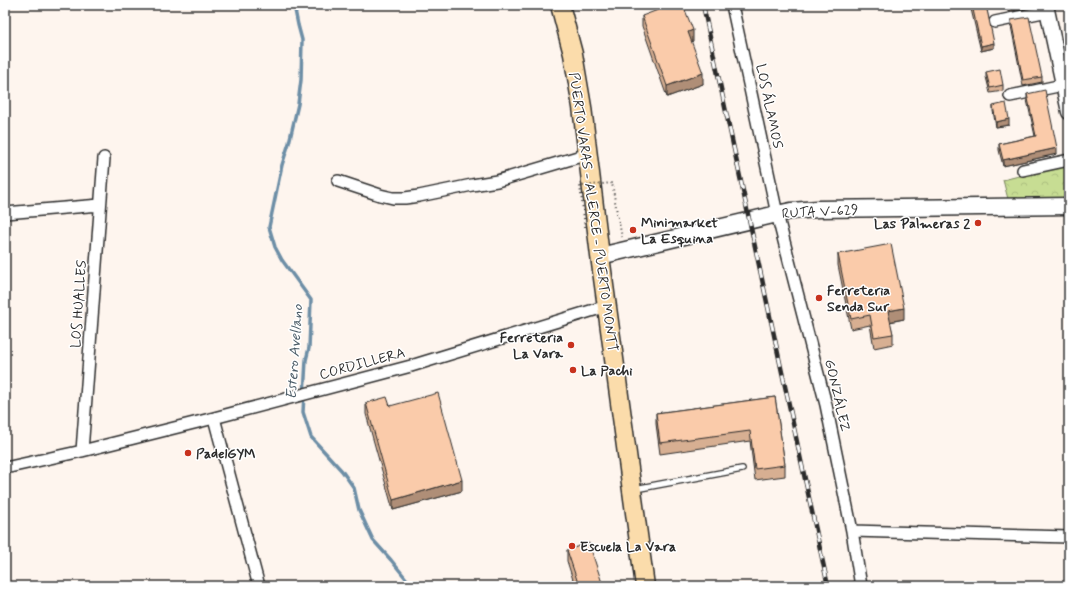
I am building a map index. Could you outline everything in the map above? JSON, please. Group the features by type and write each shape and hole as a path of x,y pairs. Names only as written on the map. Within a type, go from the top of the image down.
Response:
{"main road":[{"name":"PUERTO VARAS - ALERCE - PUERTO MONTT","path":"560,5 573,54 582,107 600,256 645,586"},
{"name":"RUTA V-629","path":"600,256 778,214 803,210 1069,206"}],"street":[{"name":"LOS ÁLAMOS","path":"732,5 778,214"},
{"path":"996,22 1047,8 1069,112"},
{"path":"1010,96 1063,85"},
{"path":"338,181 375,194 393,198 405,198 497,181 588,154"},
{"name":"LOS HUALLES","path":"82,451 104,158"},
{"path":"1024,170 1069,160"},
{"path":"5,212 100,205"},
{"name":"GONZÁLEZ","path":"778,214 826,406 852,531 861,586"},
{"name":"CORDILLERA","path":"5,468 82,451 214,418 411,366 607,306"},
{"path":"214,418 259,586"},
{"path":"852,531 1069,537"}],"lane":[{"path":"632,489 742,469"}],"path":[{"path":"585,227 580,186 612,182 624,250"}],"green space":[{"path":"1063,165 1067,167 1069,175 1069,201 1008,199 1003,180"}],"building":[{"path":"671,5 683,5 693,30 688,32 703,73 667,86 642,16"},
{"path":"972,5 986,5 994,43 981,46"},
{"path":"1029,17 1042,77 1023,80 1011,20"},
{"path":"1000,69 1003,85 990,88 986,72"},
{"path":"1045,90 1057,148 1003,160 999,144 1036,136 1027,94"},
{"path":"1006,103 1009,119 996,122 993,106"},
{"path":"891,244 904,308 888,311 893,334 874,337 870,315 851,319 838,254"},
{"path":"438,393 462,480 393,500 366,403 387,397 390,406"},
{"path":"775,397 785,465 755,469 750,431 660,443 656,413"},
{"path":"589,543 603,586 579,586 567,550"}],"waterway":[{"name":"Estero Avellano","path":"294,5 302,40 301,80 298,104 282,165 269,227 275,247 282,260 311,300 309,348 306,360 303,412 311,437 342,471 354,488 359,510 373,540 412,586"}],"railway":[{"path":"703,5 828,586"}],"place":[{"name":"Las Palmeras 2","path":"978,223"},
{"name":"Minimarket La Esquina","path":"633,230"},
{"name":"Ferreteria Senda Sur","path":"819,298"},
{"name":"Ferreteria La Vara","path":"571,345"},
{"name":"La Pachi","path":"573,370"},
{"name":"PadelGYM","path":"188,453"},
{"name":"Escuela La Vara","path":"572,546"}]}
